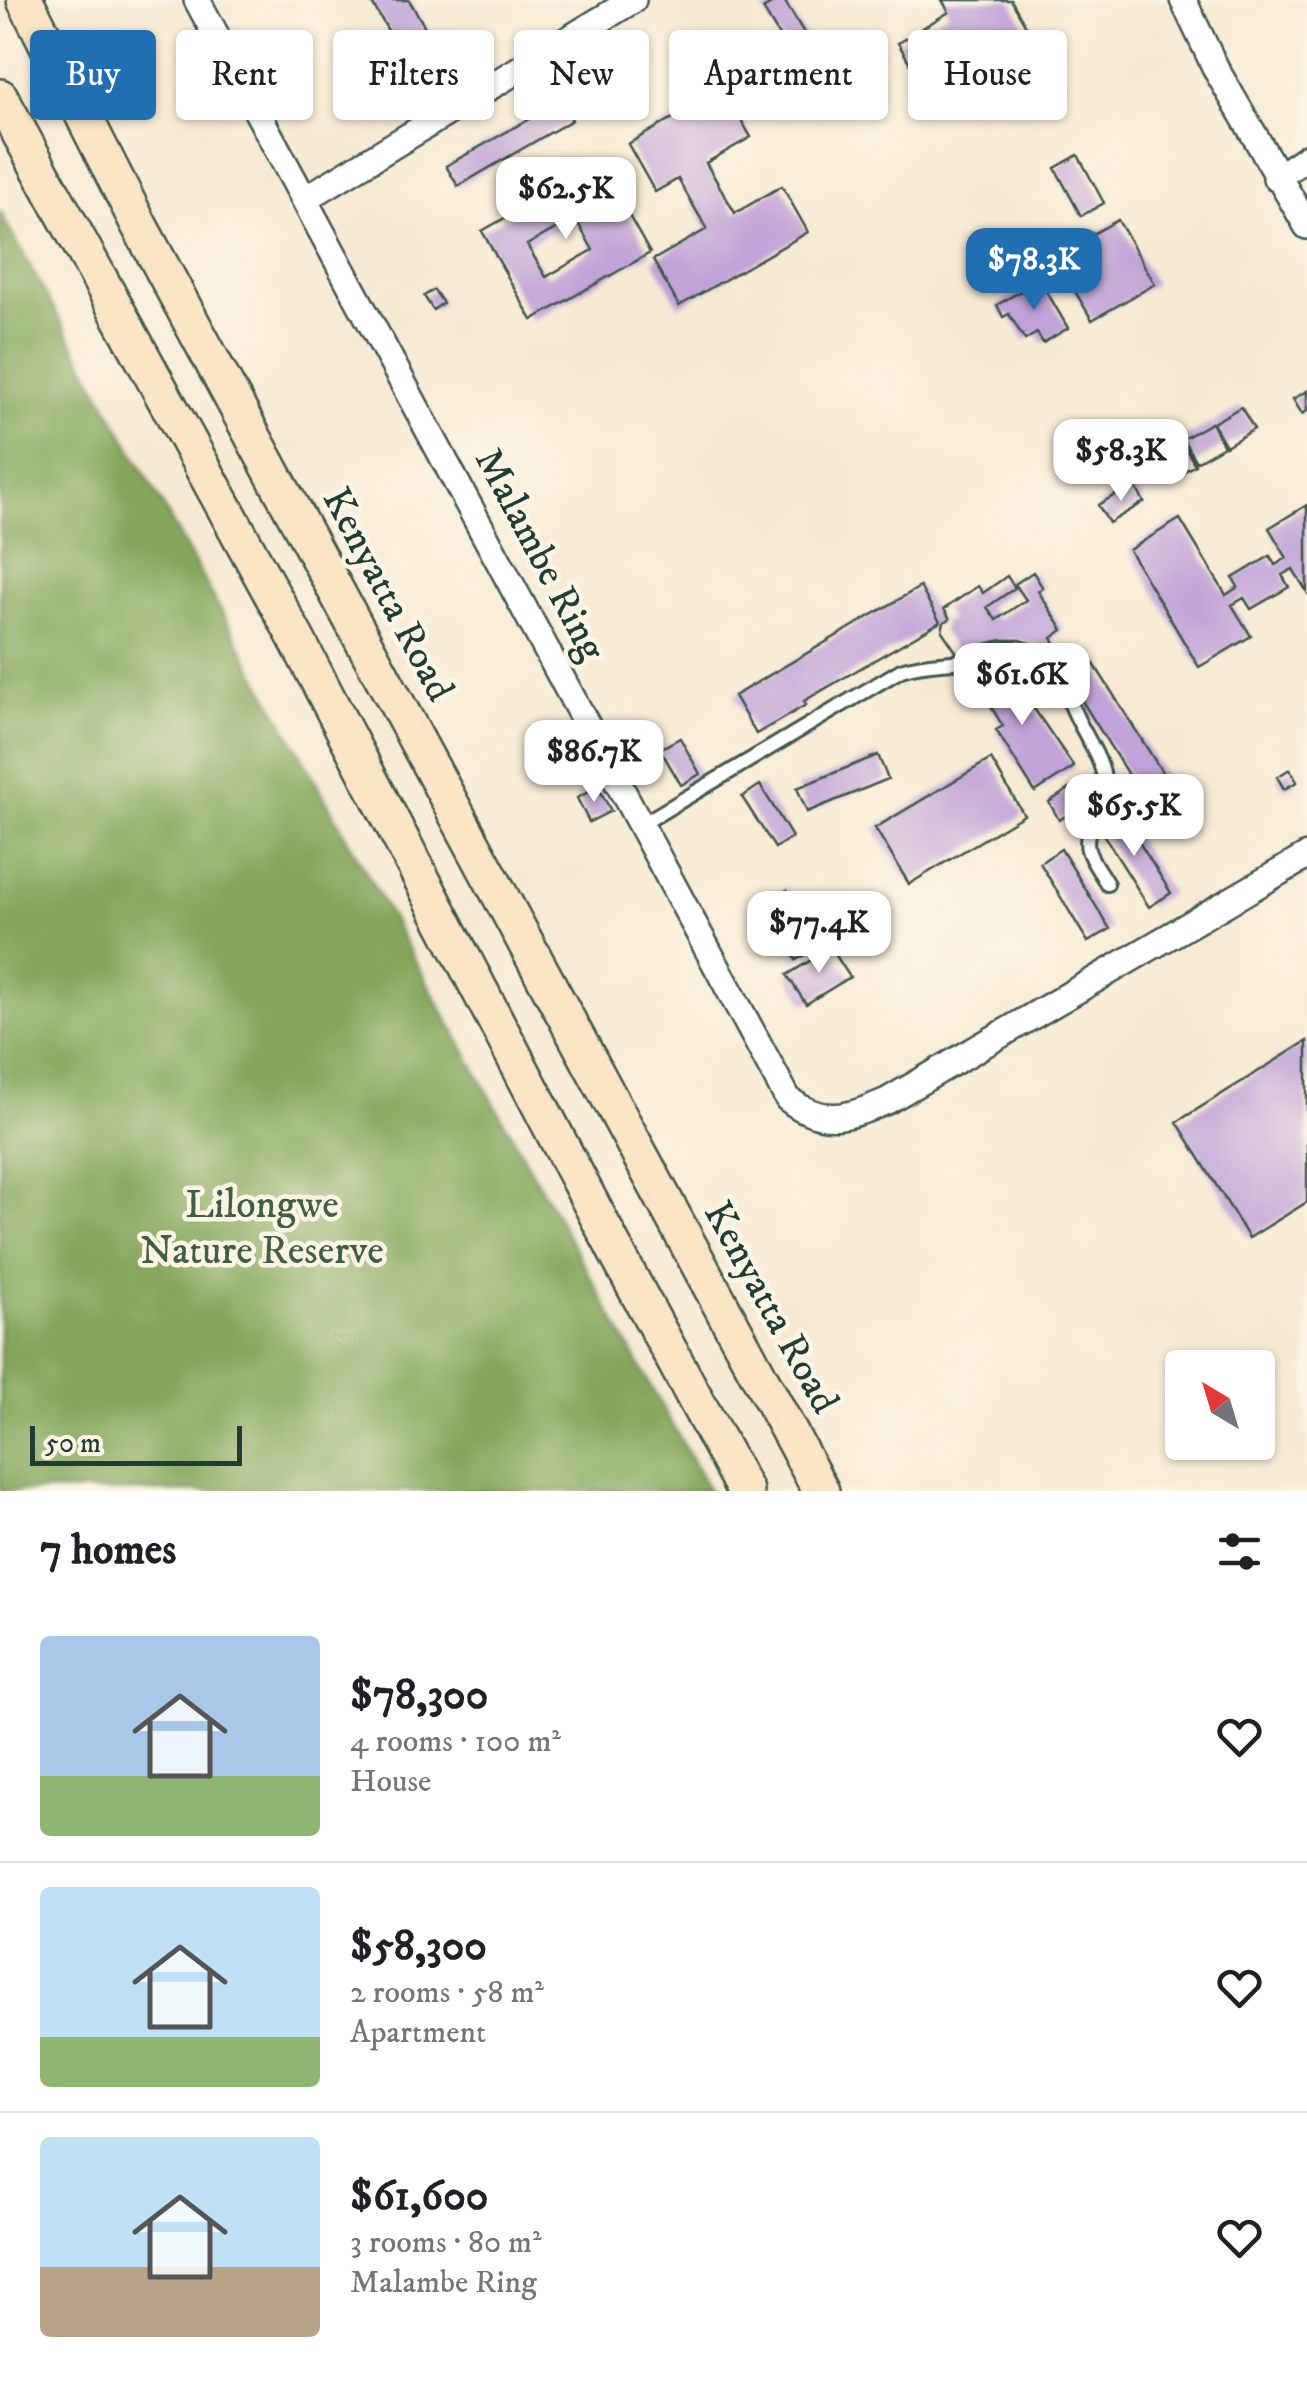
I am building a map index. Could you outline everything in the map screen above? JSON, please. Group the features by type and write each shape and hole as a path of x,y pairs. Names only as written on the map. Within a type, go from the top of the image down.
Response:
{"main road":[{"name":"Kenyatta Road","path":"24,0 139,224 821,1491"},
{"path":"0,97 296,638 745,1491"}],"street":[{"name":"Malambe Ring","path":"197,0 788,1099 806,1114 832,1117 860,1112 888,1100 1307,856"},
{"path":"305,199 634,0"},
{"path":"1183,0 1276,178 1307,226"},
{"path":"1276,178 1307,157"}],"lane":[{"path":"642,824 901,670 924,662 974,660 994,652 1015,650 1044,662 1056,675 1104,772 1106,791 1102,806 1087,833 1088,851 1107,884"}],"green space":[{"name":"Lilongwe Nature Reserve","path":"0,212 709,1491 0,1491"}],"building":[{"path":"370,0 409,0 427,30 388,30"},
{"path":"784,0 802,30 776,30 763,9"},
{"path":"942,0 1011,0 1027,28 919,30 949,12"},
{"path":"908,37 908,60 898,43"},
{"path":"527,120 572,120 458,186 446,166"},
{"path":"669,120 741,120 751,137 706,163 735,213 782,186 808,232 679,306 653,260 707,229 678,179 655,192 628,144"},
{"path":"1078,155 1104,203 1081,216 1055,168"},
{"path":"600,164 650,253 532,320 482,231","holes":["575,218 593,250 546,277 527,245"]},
{"path":"1118,220 1155,284 1092,320 1054,256"},
{"path":"1040,280 1068,328 1043,343 1037,333 1025,340 1009,314 1003,317 997,305"},
{"path":"434,290 443,303 433,310 424,296"},
{"path":"1307,391 1307,411 1302,414 1293,399"},
{"path":"1241,407 1254,429 1226,446 1213,423"},
{"path":"1211,423 1224,446 1196,462 1183,439"},
{"path":"1182,442 1195,465 1167,481 1154,459"},
{"path":"1134,484 1144,502 1109,523 1098,505"},
{"path":"1307,505 1307,592 1293,569 1282,575 1289,587 1251,609 1244,598 1232,605 1251,636 1199,667 1129,550 1180,519 1226,595 1238,587 1233,578 1270,556 1275,565 1287,558 1269,528"},
{"path":"1033,572 1043,588 1038,591 1063,630 1052,638 1057,646 1002,640 986,644 967,657 959,656 942,631 944,622 950,619 944,609 978,586 983,593 1007,576 1015,588 987,607 996,620 1026,600 1015,584"},
{"path":"920,587 940,622 804,701 806,705 756,734 734,696"},
{"path":"1000,659 1074,767 1035,792 996,730 1003,726 972,676"},
{"path":"1094,664 1176,794 1150,810 1069,680"},
{"path":"1034,669 1050,694 1032,706 1016,680"},
{"path":"680,738 700,774 681,785 660,749"},
{"path":"878,755 888,779 807,812 797,788"},
{"path":"991,759 1024,815 909,884 875,828"},
{"path":"1290,769 1297,782 1284,789 1277,777"},
{"path":"1085,779 1096,798 1059,820 1049,802"},
{"path":"760,785 792,837 775,848 742,797"},
{"path":"598,787 611,811 589,822 577,798"},
{"path":"1120,812 1171,893 1149,907 1098,826"},
{"path":"1061,849 1110,929 1088,942 1040,863"},
{"path":"787,890 807,923 820,915 833,937 796,960 762,905"},
{"path":"831,948 850,977 806,1004 787,975"},
{"path":"1307,1041 1307,1202 1249,1238 1177,1122"}]}
